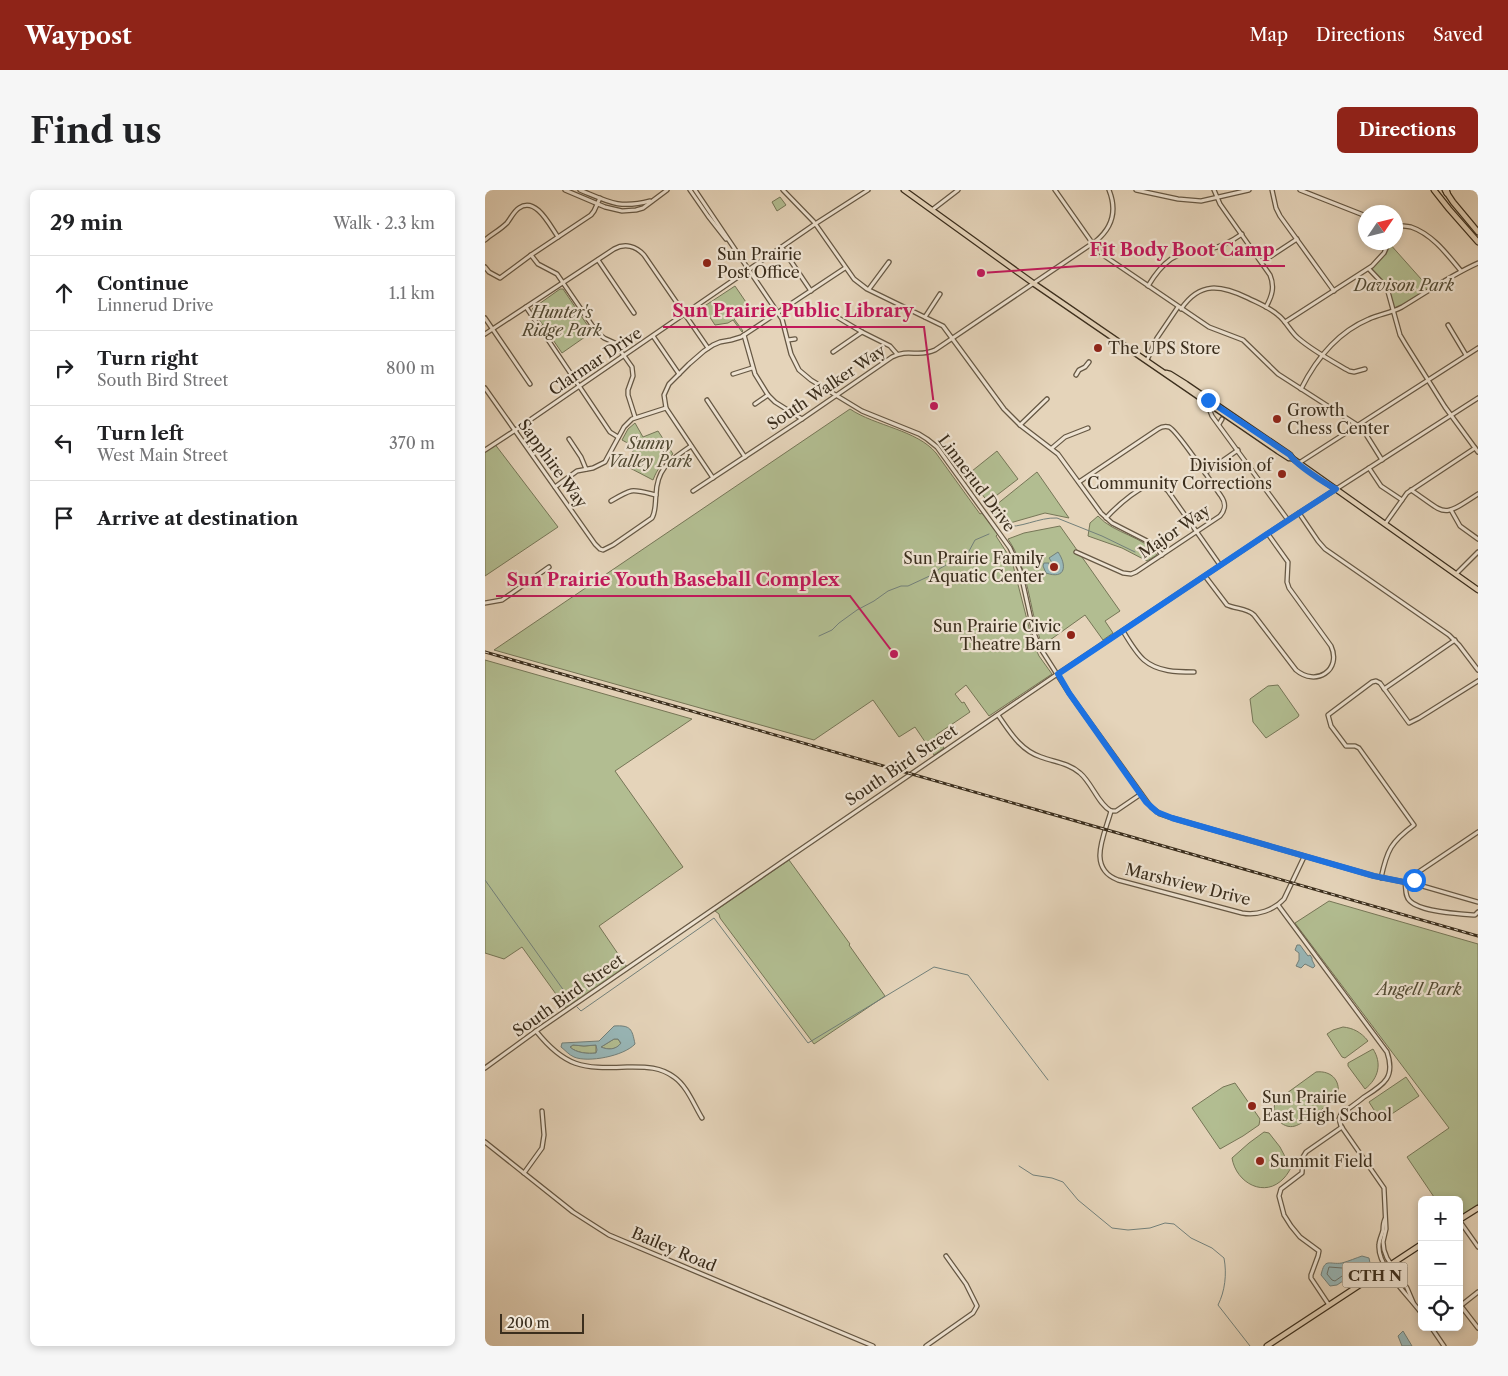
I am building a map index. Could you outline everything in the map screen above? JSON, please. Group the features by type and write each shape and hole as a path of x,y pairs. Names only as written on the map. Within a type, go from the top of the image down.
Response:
{"main road":[{"path":"904,190 1033,283 1165,372 1211,406 1277,451 1292,458"},
{"path":"1435,190 1478,242"},
{"path":"1446,191 1478,232"},
{"path":"1165,372 1290,455 1478,590"},
{"path":"1463,1217 1478,1208"},
{"name":"CTH N","path":"1267,1346 1418,1246"}],"street":[{"path":"565,190 598,204 622,211 643,208 667,190"},
{"path":"580,190 619,205 651,201"},
{"name":"Linnerud Drive","path":"690,190 733,247"},
{"name":"Linnerud Drive","path":"695,190 777,312 783,323 791,354 799,370 811,380 869,414 923,436 936,446 1010,548 1020,570 1036,640 1044,655 1069,693 1153,809 1167,817 1304,857 1478,902"},
{"path":"783,190 815,224 854,279 901,307 940,324 953,338 1004,409 1020,425 1058,454 1106,518 1153,544 1162,555"},
{"name":"Clarmar Drive","path":"485,450 815,224 868,190"},
{"path":"932,210 958,190"},
{"path":"1055,190 1093,244 1109,260 1209,327 1243,340 1278,374 1357,425 1364,432 1382,460"},
{"path":"1136,190 1162,196 1201,201 1249,190"},
{"path":"1162,196 1164,190"},
{"path":"1214,190 1217,198 1273,280 1272,295 1266,307"},
{"path":"1272,190 1277,211 1334,291"},
{"path":"1299,190 1358,213"},
{"name":"South Walker Way","path":"693,491 897,354 908,352 925,354 935,350 1093,244 1103,236 1111,223 1114,208 1111,191"},
{"path":"485,267 489,272 500,278 591,215 600,198"},
{"path":"485,240 505,225 517,209 523,205 531,205 538,209 558,237"},
{"path":"1403,227 1410,227 1426,234 1461,271"},
{"path":"1148,286 1164,265 1177,256 1222,246 1242,234"},
{"path":"1262,262 1297,239"},
{"path":"485,334 618,247 629,246 638,249 644,255 708,348"},
{"path":"782,248 811,291"},
{"path":"1285,322 1369,269 1380,258 1384,250"},
{"path":"531,255 538,264 557,274 596,331 604,338 615,343 630,363 633,376 628,390 629,401 635,417"},
{"path":"598,260 634,313"},
{"path":"869,289 889,262"},
{"path":"1301,389 1323,355 1337,339 1352,328 1373,317 1394,311 1478,263"},
{"path":"713,478 666,408 664,401 666,390 679,374 708,348 720,342 744,335 845,268"},
{"path":"1369,269 1387,288 1402,339 1451,415 1478,452"},
{"path":"1147,360 1157,338 1179,308 1192,296 1215,287 1231,290 1266,307 1279,316 1299,339 1349,371 1354,372 1365,369"},
{"path":"925,317 940,294"},
{"path":"526,307 610,432 619,437"},
{"path":"837,317 890,346 897,354"},
{"path":"485,318 530,384"},
{"path":"1448,325 1466,355"},
{"path":"833,352 862,332"},
{"path":"744,335 752,368 769,395 775,402 802,419"},
{"path":"653,336 679,374"},
{"path":"787,340 795,339"},
{"path":"1299,463 1478,348"},
{"path":"1076,375 1089,362"},
{"path":"733,374 752,368"},
{"name":"Sapphire Way","path":"485,388 595,544 602,550 607,549 652,518 655,512 656,495"},
{"path":"755,404 769,395"},
{"name":"South Bird Street","path":"485,1068 806,845 1058,674 1288,520 1478,398"},
{"path":"1020,425 1047,399"},
{"path":"707,400 745,457"},
{"path":"1211,406 1210,412 1288,520"},
{"path":"555,487 577,471 596,467 605,462 627,424 635,417 666,408"},
{"path":"1219,424 1222,420"},
{"path":"1079,482 1158,429 1165,427 1170,428 1176,434 1205,473 1238,450"},
{"path":"1052,448 1065,437 1088,428"},
{"path":"569,439 581,457 586,470"},
{"path":"611,501 635,490 656,495 657,481 662,470 674,458 691,446"},
{"path":"1385,524 1411,490 1475,448"},
{"path":"1369,468 1381,486 1402,500"},
{"name":"Major Way","path":"1076,552 1128,574 1136,572 1220,516 1224,511 1223,499 1205,473"},
{"path":"1106,518 1120,504 1149,484 1159,483 1220,565"},
{"path":"1411,490 1443,511 1451,510 1478,494"},
{"path":"1451,510 1463,529 1478,539"},
{"path":"1299,513 1325,549 1445,631 1455,640 1478,670"},
{"path":"1205,576 1227,605 1255,615 1296,670 1313,678 1325,674 1332,666 1334,650 1289,588 1287,582 1288,562 1267,534"},
{"path":"1456,574 1478,552"},
{"path":"485,604 502,600 549,567"},
{"path":"1123,631 1139,654 1153,666 1176,672 1194,672"},
{"path":"1384,689 1455,640"},
{"path":"1381,878 1393,843 1397,837 1414,825 1359,748 1346,746 1331,726 1328,715 1376,681 1409,723 1478,681"},
{"path":"999,714 1016,740 1026,750 1040,757 1067,765 1081,774 1111,811 1116,811 1141,794"},
{"name":"Marshview Drive","path":"1111,811 1099,856 1103,868 1114,879 1246,914 1262,912 1278,905"},
{"path":"1414,884 1417,872 1478,832"},
{"path":"1304,857 1284,899 1278,905 1387,1052 1389,1075 1381,1086 1341,1114 1339,1119 1342,1127 1383,1186 1386,1229 1383,1242 1385,1255 1388,1265 1407,1288 1418,1309"},
{"path":"1405,883 1409,901 1419,906 1438,911 1475,914 1478,912"},
{"path":"536,1031 555,1053 575,1064 588,1067 645,1066 657,1068 665,1072 679,1081 702,1118"},
{"path":"524,1173 542,1148 544,1135 542,1111"},
{"path":"1329,1305 1311,1278 1319,1251 1300,1237 1291,1226 1284,1215 1279,1196 1281,1189 1302,1173 1303,1157 1306,1152 1342,1127"},
{"name":"Bailey Road","path":"485,1142 573,1212 609,1235 873,1346"},
{"path":"1463,1226 1478,1247"},
{"path":"926,1346 975,1310 977,1306 966,1284 946,1256"},
{"path":"1463,1304 1478,1292"},
{"path":"1463,1310 1478,1328"},
{"path":"1434,1331 1444,1346"}],"green space":[{"path":"780,197 786,205 777,211 772,202"},
{"name":"Davison Park","path":"1385,250 1395,250 1430,289 1394,311 1390,293 1369,269"},
{"path":"735,286 750,308 734,319 742,332 733,320 728,323 715,325 703,307"},
{"name":"Hunter's Ridge Park","path":"560,289 563,289 592,332 562,353 532,309"},
{"path":"850,409 871,420 907,433 928,445 936,453 980,514 982,513 998,534 996,536 1013,565 1033,643 1039,656 1052,674 989,716 966,685 955,694 962,703 964,702 970,712 936,735 944,748 934,755 915,727 899,737 873,700 814,740 494,650"},
{"name":"Sunny Valley Park","path":"635,423 643,437 658,431 673,454 661,465 653,480 626,466 635,447 622,440 628,429"},
{"path":"494,443 558,527 485,576 485,450"},
{"path":"997,451 1018,479 988,502 967,475"},
{"path":"1037,472 1069,518 1045,513 1003,525 991,509"},
{"path":"1098,516 1112,527 1145,543 1157,555 1147,561 1122,548 1088,536 1090,523"},
{"path":"1060,526 1120,611 1105,621 1113,633 1103,640 1085,615 1043,645 1041,642 1025,576 1008,539 1024,533"},
{"path":"485,660 692,719 615,771 683,867 599,926 627,967 566,1008 522,947 504,959 485,953"},
{"path":"1278,685 1299,715 1266,738 1253,722 1250,699 1268,686"},
{"path":"789,860 885,996 814,1044 715,911"},
{"name":"Angell Park","path":"1329,901 1478,944 1478,1205 1463,1214 1463,1196 1433,1196 1407,1157 1449,1128 1295,923"},
{"path":"1343,1027 1357,1031 1368,1041 1345,1058 1342,1057 1327,1034"},
{"path":"614,1039 618,1039 621,1044 611,1049 601,1047"},
{"path":"573,1045 596,1045 596,1053 579,1052 570,1047"},
{"path":"1373,1049 1378,1060 1378,1070 1370,1085 1365,1089 1348,1066 1348,1063"},
{"path":"1316,1072 1327,1073 1334,1078 1338,1086 1337,1097 1317,1113 1295,1126 1290,1127 1281,1123 1274,1113 1276,1101"},
{"path":"1406,1077 1419,1096 1381,1121 1369,1102"},
{"path":"1235,1083 1260,1119 1259,1125 1220,1149 1192,1108 1223,1087"},
{"name":"Summit Field","path":"1264,1132 1269,1133 1280,1147 1291,1168 1285,1177 1276,1184 1260,1187 1245,1181 1239,1175 1232,1158"}],"water":[{"path":"1058,552 1063,562 1063,570 1061,573 1053,575 1046,573 1043,566 1044,563 1049,563 1049,567 1053,564 1049,558"},
{"path":"1297,945 1300,945 1308,956 1310,955 1315,966 1313,968 1305,964 1301,968 1296,966 1299,960 1299,953 1295,950"},
{"path":"614,1026 624,1026 632,1031 635,1044 623,1052 597,1059 574,1057 561,1047 562,1043 599,1041","holes":["614,1039 618,1039 621,1043 617,1047 609,1049 601,1047","573,1045 596,1045 597,1050 596,1053 582,1053 570,1047"]},
{"path":"1362,1256 1369,1258 1370,1263 1337,1285 1330,1286 1321,1275 1324,1266 1328,1263 1342,1263"},
{"path":"1403,1331 1412,1346 1402,1346 1398,1336"}],"waterway":[{"path":"1004,526 1017,526 1043,519 1057,518 1135,552"},
{"path":"819,636 832,630 857,610 888,591 901,586 908,586 936,573 946,565 961,560 968,553 975,540 989,534"},
{"path":"485,880 572,1002"},
{"path":"577,1007 581,1011 714,918 808,1043 934,967 968,975 1048,1080"},
{"path":"1019,1166 1033,1175 1063,1182 1078,1200 1112,1228 1128,1230 1150,1228 1165,1223 1174,1224 1191,1238 1212,1248 1224,1258 1225,1264 1224,1288 1218,1305 1250,1346"}],"railway":[{"path":"485,652 1478,936"}],"place":[{"name":"Sun Prairie Post Office","path":"707,263"},
{"name":"Fit Body Boot Camp","path":"981,273"},
{"name":"The UPS Store","path":"1098,348"},
{"name":"Sun Prairie Public Library","path":"934,406"},
{"name":"Growth Chess Center","path":"1277,419"},
{"name":"Division of Community Corrections","path":"1282,474"},
{"name":"Sun Prairie Family Aquatic Center","path":"1054,567"},
{"name":"Sun Prairie Civic Theatre Barn","path":"1071,635"},
{"name":"Sun Prairie Youth Baseball Complex","path":"894,654"},
{"name":"Sun Prairie East High School","path":"1252,1106"},
{"name":"Summit Field","path":"1260,1161"}],"route":[{"path":"1208,400 1290,455 1328,485 1336,489 1058,674 1069,693 1146,802 1160,814 1388,880 1414,884 1414,880"}]}
